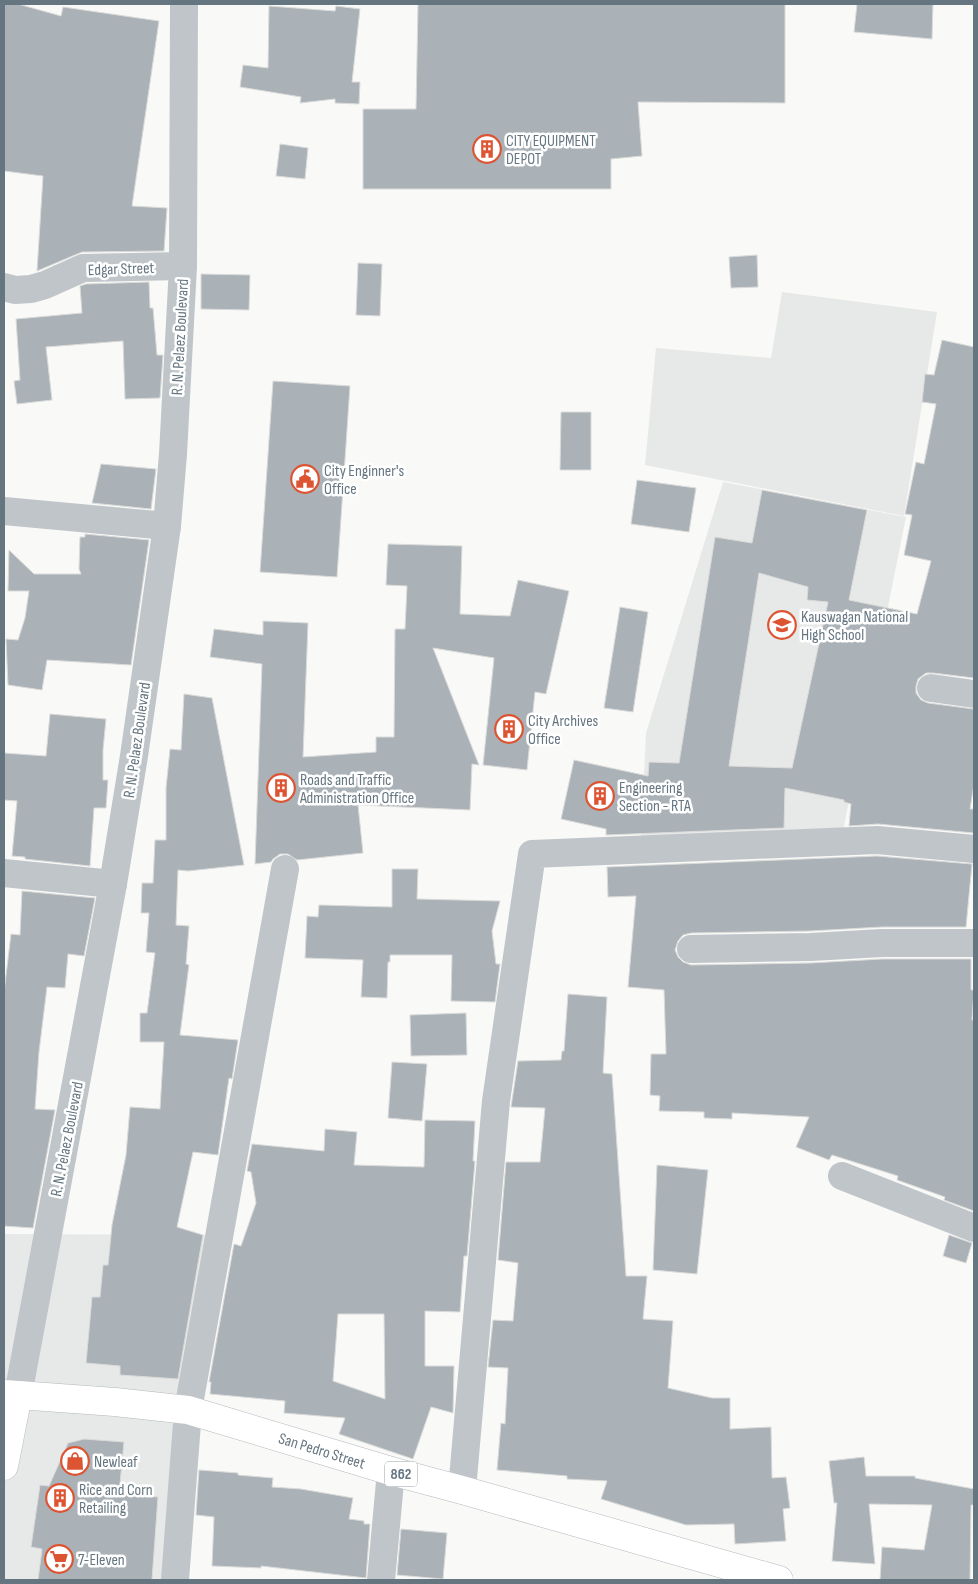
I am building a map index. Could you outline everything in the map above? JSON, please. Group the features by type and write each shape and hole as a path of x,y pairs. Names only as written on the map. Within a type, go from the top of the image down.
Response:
{"main road":[{"name":"San Pedro Street","path":"11,1395 115,1402 188,1410 391,1471 778,1580"},
{"name":"R. N. Pelaez Boulevard","path":"4,1466 11,1395"}],"street":[{"name":"R. N. Pelaez Boulevard","path":"11,1395 114,884 167,526 173,454 183,266 184,4"},
{"name":"Edgar Street","path":"4,287 15,290 31,289 45,285 83,268 183,266"},
{"path":"4,511 167,526"},
{"path":"931,688 974,694"},
{"path":"462,1490 496,1101 532,854 876,840 974,849"},
{"path":"175,1580 188,1410 284,869"},
{"path":"4,873 114,884"},
{"path":"691,949 811,947 882,943 974,943"},
{"path":"842,1176 974,1228"},
{"path":"382,1580 391,1471"}],"shaded area":[{"path":"782,292 937,312 904,516 645,465 656,348 771,358"},
{"name":"Kauswagan National High School","path":"723,482 906,517 843,831 641,838 646,733"},
{"path":"4,1234 218,1235 172,1580 4,1580"}],"building":[{"path":"4,4 18,4 61,16 63,7 159,21 132,206 167,208 164,251 82,252 37,271 43,176 4,171"},
{"path":"418,4 785,4 785,103 638,102 642,156 611,159 611,189 363,189 363,109 416,109"},
{"path":"857,4 933,4 932,39 854,32"},
{"path":"269,6 335,11 336,6 360,9 352,82 360,82 359,104 335,103 335,99 300,103 301,97 240,87 243,65 268,68"},
{"path":"280,144 308,148 305,179 276,176"},
{"path":"757,255 758,287 731,288 729,257"},
{"path":"358,263 382,264 380,316 356,315"},
{"path":"201,274 250,275 249,310 201,309"},
{"path":"149,282 150,308 153,308 157,355 163,355 160,398 125,399 123,341 46,347 52,400 17,404 14,381 20,380 16,319 82,313 80,286 86,284"},
{"path":"942,340 974,347 974,678 926,673 918,679 916,693 921,700 928,703 974,709 974,784 970,809 974,809 974,833 878,824 849,826 851,804 844,802 844,800 785,788 784,828 606,835 606,829 561,819 574,760 648,776 649,762 679,763 715,537 752,543 762,490 867,510 849,600 917,614 931,561 904,555 912,515 905,514 916,462 924,464 936,404 922,402 925,374 934,375","holes":["759,573 808,587 807,600 828,602 792,768 729,766"]},
{"name":"City Enginner's Office","path":"273,381 350,386 337,577 260,572"},
{"path":"561,412 591,412 591,470 560,470"},
{"path":"101,464 156,469 151,509 92,503"},
{"path":"637,480 696,488 689,532 631,524"},
{"path":"85,534 149,540 131,665 47,660 42,690 8,685 6,639 18,640 25,618 29,591 8,591 9,550 34,574 81,574 79,569 80,537 85,537"},
{"path":"388,544 462,546 460,614 510,616 518,580 569,591 546,694 535,692 527,770 483,765 494,658 433,648 479,765 472,764 470,810 358,805 363,853 297,860 288,854 280,854 271,862 255,864 262,664 210,657 214,629 263,635 263,621 308,623 303,757 376,752 376,737 394,737 395,629 405,629 407,586 386,585"},
{"path":"620,607 648,612 633,712 604,708"},
{"path":"184,694 212,698 244,865 188,871 178,870 176,925 189,926 186,964 189,965 180,1035 238,1040 232,1079 229,1078 218,1155 193,1152 177,1227 203,1235 178,1379 120,1375 120,1366 86,1363 92,1297 100,1297 103,1265 108,1265 112,1225 126,1155 130,1107 160,1109 164,1042 140,1042 140,1013 147,1013 155,953 146,952 149,913 141,913 142,883 153,883 155,840 166,840 166,788 170,749 181,750"},
{"path":"50,714 106,719 103,780 108,780 106,808 94,808 90,866 12,856 17,801 4,800 4,753 46,756"},
{"path":"877,856 972,864 966,927 882,927 810,931 691,933 683,935 678,941 675,950 683,962 691,965 811,963 882,959 971,959 971,990 974,990 972,1020 974,1020 974,1211 944,1200 945,1197 897,1180 898,1176 832,1155 829,1160 796,1147 809,1117 732,1113 732,1119 704,1118 704,1112 659,1111 660,1096 650,1095 651,1054 666,1054 664,990 628,987 636,896 608,897 607,867"},
{"path":"392,869 418,869 417,899 500,901 492,931 496,964 500,964 495,1002 451,1001 452,955 390,955 390,962 388,962 387,998 361,997 363,960 305,958 307,916 318,917 319,905 392,907"},
{"path":"22,891 95,898 84,956 68,954 65,988 47,987 39,1052 35,1109 55,1110 33,1228 4,1226 4,992 11,934 20,935"},
{"path":"568,994 607,997 603,1073 612,1074 626,1276 647,1276 643,1319 673,1321 668,1388 712,1398 730,1398 730,1429 771,1427 772,1478 786,1477 790,1508 783,1509 786,1541 735,1544 734,1524 686,1525 601,1499 607,1481 567,1479 567,1476 497,1470 501,1423 505,1424 508,1368 488,1367 493,1320 513,1321 518,1263 498,1260 506,1162 540,1162 545,1108 511,1107 518,1061 561,1060 562,1051 564,1051"},
{"path":"466,1013 467,1055 411,1056 410,1015"},
{"path":"392,1062 427,1064 422,1121 388,1118"},
{"path":"425,1120 475,1121 473,1161 475,1161 467,1256 464,1256 460,1312 425,1311 425,1366 454,1366 453,1413 431,1407 413,1459 339,1434 345,1418 284,1413 285,1401 210,1394 211,1382 209,1382 234,1244 241,1246 256,1203 251,1172 247,1171 252,1144 324,1151 325,1129 357,1132 354,1165 424,1167","holes":["338,1314 384,1314 385,1399 333,1381"]},
{"path":"657,1165 708,1170 697,1274 653,1270"},
{"path":"949,1235 972,1243 966,1263 943,1256"},
{"path":"84,1439 124,1442 119,1494 158,1497 152,1580 38,1580 42,1549 31,1547 40,1485 49,1486 68,1443"},
{"path":"864,1457 866,1476 915,1476 915,1478 974,1489 974,1505 971,1505 970,1580 880,1580 882,1547 924,1550 932,1505 869,1504 875,1564 832,1561 837,1503 834,1503 829,1461"},
{"path":"199,1470 273,1478 272,1487 301,1489 353,1498 349,1519 364,1521 364,1524 370,1524 366,1578 261,1566 261,1568 212,1566 214,1517 196,1515"},
{"path":"401,1529 447,1533 443,1579 397,1575"}],"place":[{"name":"CITY EQUIPMENT DEPOT","path":"487,149"},
{"name":"City Enginner's Office","path":"305,479"},
{"name":"Kauswagan National High School","path":"782,625"},
{"name":"City Archives Office","path":"509,729"},
{"name":"Roads and Traffic Administration Office","path":"281,788"},
{"name":"Engineering Section - RTA","path":"600,796"},
{"name":"Newleaf","path":"75,1461"},
{"name":"Rice and Corn Retailing","path":"60,1498"},
{"name":"7-Eleven","path":"59,1559"}]}
